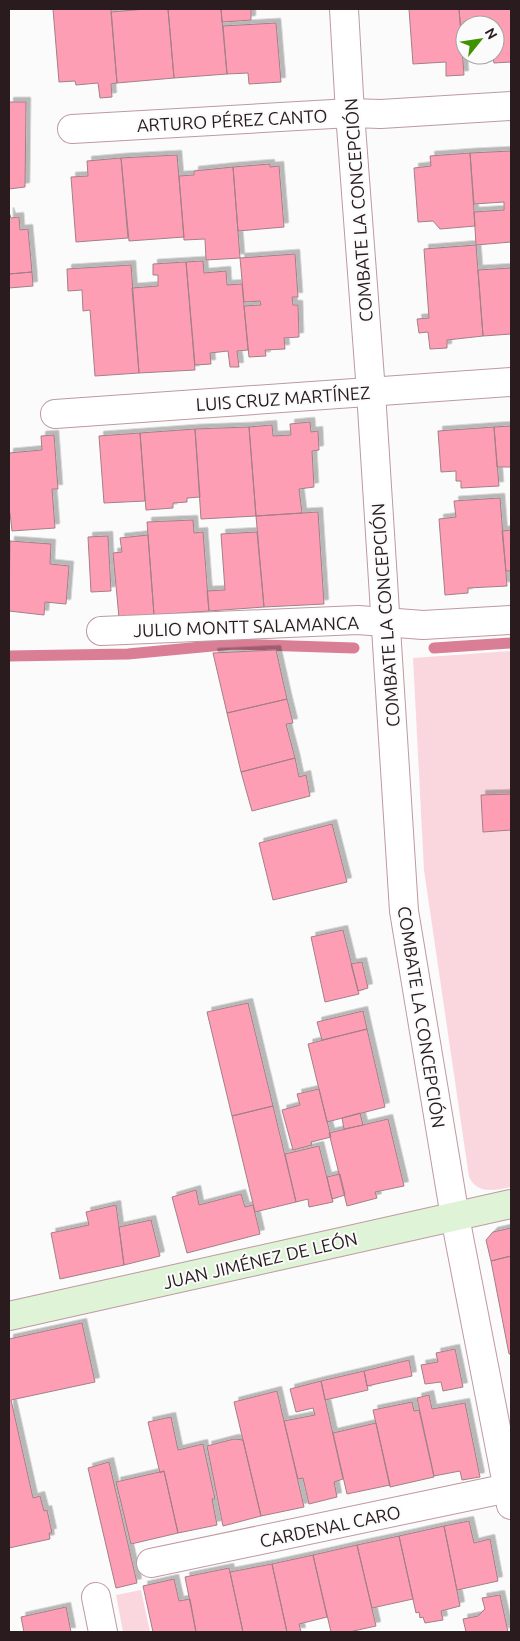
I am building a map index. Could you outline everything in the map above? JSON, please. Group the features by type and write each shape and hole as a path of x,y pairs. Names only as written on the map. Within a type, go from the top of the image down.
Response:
{"main road":[{"name":"JUAN JIMÉNEZ DE LEÓN","path":"9,1316 511,1204"}],"street":[{"name":"COMBATE LA CONCEPCIÓN","path":"344,9 371,392 404,911 455,1217"},
{"name":"ARTURO PÉREZ CANTO","path":"72,129 350,112 381,114 511,106"},
{"name":"LUIS CRUZ MARTÍNEZ","path":"55,414 511,382"},
{"name":"JULIO MONTT SALAMANCA","path":"101,631 358,620 423,625 511,620"},
{"name":"CARDENAL CARO","path":"151,1563 510,1497 455,1217"},
{"path":"96,1597 103,1632"}],"shaded area":[{"path":"511,651 511,1187 487,1190 477,1187 469,1177 424,870 413,658"},
{"path":"141,1590 150,1632 123,1632 116,1595"}],"building":[{"path":"53,9 111,9 117,83 111,84 112,97 100,98 98,83 76,85 75,81 59,82"},
{"path":"168,9 174,78 117,83 111,12"},
{"path":"168,9 221,9 227,74 174,78"},
{"path":"221,9 251,9 251,20 222,22"},
{"path":"409,9 459,9 459,15 455,15 455,65 463,65 464,75 446,76 446,62 413,64"},
{"path":"459,9 511,9 511,62 505,62 505,15 460,15"},
{"path":"276,23 281,82 249,84 248,73 227,74 223,26"},
{"path":"9,102 26,102 25,187 9,189"},
{"path":"511,151 511,242 476,245 474,212 504,210 504,202 474,204 470,153"},
{"path":"470,153 475,226 440,229 433,221 418,222 414,168 431,166 430,156"},
{"path":"177,155 184,237 129,241 121,158"},
{"path":"121,158 128,238 76,242 71,177 88,176 87,161"},
{"path":"270,164 270,167 279,166 284,227 238,231 233,167"},
{"path":"233,167 240,258 206,260 205,239 184,240 179,176 194,175 194,171"},
{"path":"9,212 11,218 19,217 20,230 28,229 32,272 9,274"},
{"path":"476,245 483,336 447,340 447,348 430,349 428,332 419,333 417,319 429,318 424,249"},
{"path":"295,254 298,297 292,297 293,305 298,305 299,337 284,338 285,349 265,350 266,356 249,357 244,306 261,305 260,301 244,302 240,258"},
{"path":"203,261 204,273 226,271 227,285 242,284 248,350 237,351 239,367 230,367 228,351 210,353 211,364 195,365 186,262"},
{"path":"186,262 195,370 139,373 132,288 158,286 158,275 153,275 153,264"},
{"path":"131,265 139,373 95,376 90,310 83,311 82,290 68,291 67,269"},
{"path":"511,268 511,334 483,336 478,270"},
{"path":"32,272 33,286 9,288 9,274"},
{"path":"310,422 311,432 318,431 319,450 312,451 314,487 299,489 302,513 256,516 249,427 272,425 273,436 291,435 290,424"},
{"path":"511,426 511,467 497,467 494,427"},
{"path":"249,427 256,516 201,519 195,429"},
{"path":"494,427 499,486 461,488 461,481 456,481 456,471 441,472 438,431"},
{"path":"195,429 200,497 187,498 187,502 173,503 173,508 146,510 140,433"},
{"path":"140,433 145,501 104,503 99,436"},
{"path":"54,435 58,489 52,489 55,528 12,531 9,513 9,453 42,450 41,436"},
{"path":"500,498 507,586 468,588 468,593 445,595 439,519 456,517 454,501"},
{"path":"318,512 324,604 264,607 256,516"},
{"path":"193,520 194,533 203,532 209,611 154,615 147,522"},
{"path":"511,530 511,571 506,571 502,531"},
{"path":"257,532 264,607 209,611 207,591 225,590 221,534"},
{"path":"148,535 154,615 119,618 113,553 122,552 120,538"},
{"path":"108,536 111,591 91,592 88,537"},
{"path":"10,541 51,544 50,564 69,566 66,604 45,602 44,615 9,611"},
{"path":"276,650 287,699 227,713 213,653"},
{"path":"287,699 293,723 286,724 295,758 241,772 227,713"},
{"path":"295,758 299,777 306,775 310,796 252,811 241,772"},
{"path":"511,794 511,830 483,832 481,795"},
{"path":"332,824 347,882 273,900 259,843"},
{"path":"343,930 359,994 325,1002 311,937"},
{"path":"362,962 368,988 358,991 351,964"},
{"path":"248,1003 273,1106 232,1116 207,1012"},
{"path":"363,1011 367,1029 322,1040 317,1022"},
{"path":"367,1029 385,1107 327,1122 308,1044"},
{"path":"319,1089 331,1137 311,1142 312,1145 293,1150 282,1110 300,1105 297,1094"},
{"path":"273,1106 296,1202 255,1212 232,1116"},
{"path":"360,1113 363,1125 344,1129 342,1118"},
{"path":"388,1119 404,1186 375,1192 377,1198 347,1206 329,1133"},
{"path":"319,1146 333,1202 309,1207 308,1199 296,1202 285,1154"},
{"path":"340,1174 345,1195 332,1199 327,1177"},
{"path":"196,1190 199,1205 241,1194 245,1207 253,1205 260,1234 187,1253 172,1197"},
{"path":"116,1205 124,1265 60,1279 51,1233 89,1225 86,1212"},
{"path":"151,1220 160,1256 124,1265 119,1227"},
{"path":"511,1228 511,1256 491,1261 486,1240 493,1232"},
{"path":"511,1256 511,1354 509,1354 491,1261"},
{"path":"82,1323 95,1382 11,1400 33,1498 40,1496 44,1511 47,1510 52,1533 49,1533 50,1539 9,1548 9,1339"},
{"path":"455,1349 463,1387 443,1391 441,1382 425,1384 421,1365 438,1362 436,1353"},
{"path":"409,1360 412,1376 367,1386 364,1371"},
{"path":"364,1371 368,1390 325,1400 321,1381"},
{"path":"321,1381 343,1479 334,1482 337,1497 309,1504 303,1478 298,1479 284,1421 315,1415 313,1408 296,1412 290,1389"},
{"path":"277,1391 304,1507 261,1516 234,1402"},
{"path":"429,1395 432,1409 465,1403 480,1477 462,1480 460,1471 434,1476 417,1398"},
{"path":"412,1402 414,1411 419,1410 434,1477 390,1487 373,1410"},
{"path":"171,1417 178,1450 203,1444 215,1499 212,1499 217,1525 178,1533 164,1471 160,1473 148,1422"},
{"path":"376,1423 390,1485 347,1494 333,1433"},
{"path":"234,1439 243,1440 261,1516 223,1526 207,1446"},
{"path":"109,1462 137,1583 116,1588 88,1468"},
{"path":"164,1471 178,1533 131,1544 116,1482"},
{"path":"469,1521 474,1543 490,1539 498,1581 457,1590 444,1526"},
{"path":"444,1526 460,1606 441,1611 443,1620 425,1623 423,1617 420,1618 419,1612 416,1613 399,1536"},
{"path":"399,1536 413,1599 372,1608 357,1545"},
{"path":"357,1545 376,1626 349,1632 331,1632 313,1555"},
{"path":"313,1555 327,1617 299,1624 301,1632 287,1632 272,1564"},
{"path":"272,1564 287,1632 243,1632 230,1572"},
{"path":"229,1568 243,1632 196,1632 185,1577"},
{"path":"174,1579 179,1601 190,1599 196,1632 153,1632 143,1586"},
{"path":"500,1595 508,1632 466,1632 463,1619 478,1616 485,1609 482,1598"},
{"path":"66,1607 71,1632 24,1632 21,1617"}],"waterway":[{"path":"434,648 511,643"},
{"path":"9,656 128,654 233,644 354,648"}]}
